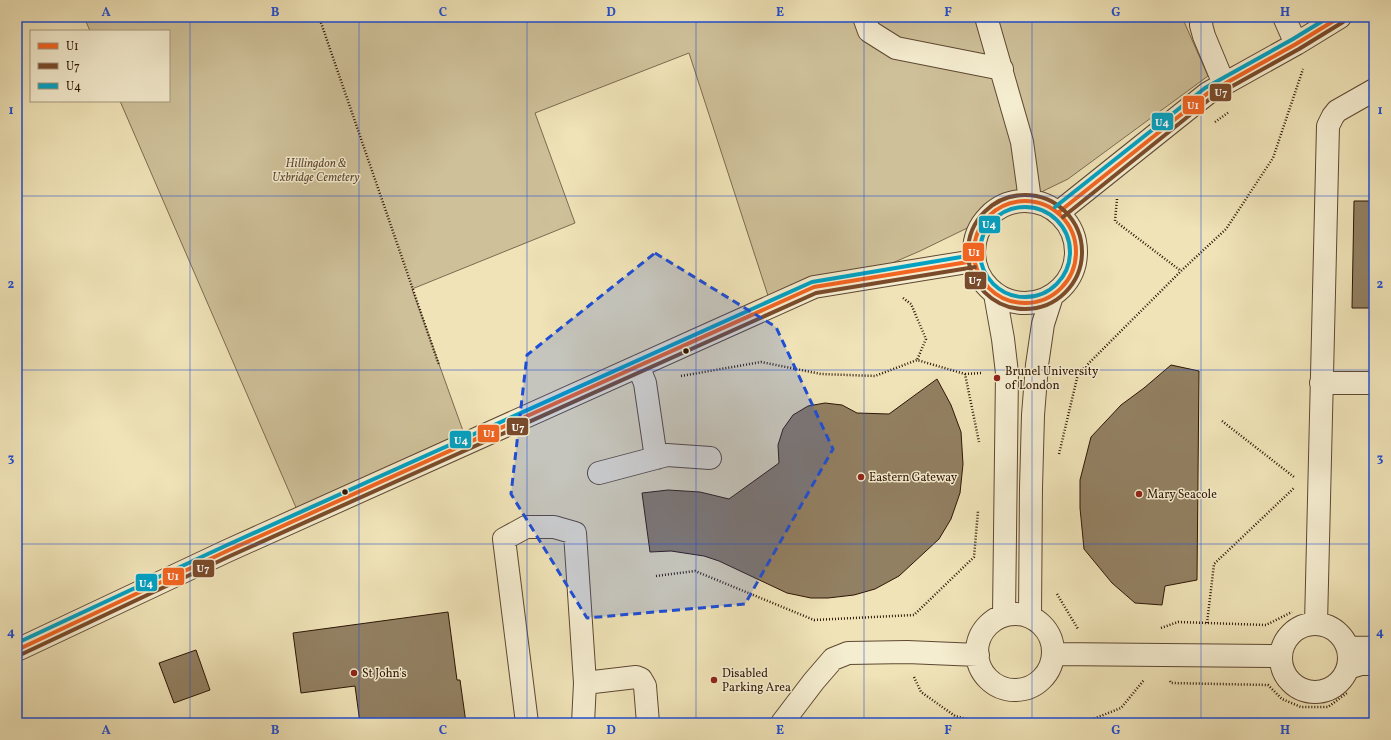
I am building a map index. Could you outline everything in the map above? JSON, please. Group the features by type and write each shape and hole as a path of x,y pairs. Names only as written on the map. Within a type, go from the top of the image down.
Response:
{"street":[{"path":"864,17 869,31 896,48 1002,69"},
{"path":"986,17 1022,142 1030,200"},
{"path":"1202,17 1201,25 1204,36 1224,84"},
{"path":"1284,17 1296,44"},
{"path":"1059,212 1208,93 1296,44 1340,17"},
{"path":"1316,624 1328,126 1337,111 1374,90"},
{"path":"1030,200 1045,204 1059,212 1069,224 1074,234 1077,256 1073,272 1065,286 1052,296 1038,302 1023,304 1009,301 995,294 982,280 974,261 974,245 978,230 987,217 1000,207 1014,201 1030,200"},
{"path":"17,650 227,552 641,375 814,287 974,261"},
{"path":"995,294 1007,373 1004,615"},
{"path":"1030,616 1031,488 1037,365 1043,324 1052,296"},
{"path":"641,375 656,458"},
{"path":"1321,384 1374,383"},
{"path":"599,473 668,456 710,458"},
{"path":"527,723 504,539 526,527 554,527 575,534 585,683 583,723"},
{"path":"1016,614 1030,616 1042,624 1049,632 1054,654 1051,666 1044,678 1034,686 1027,689 1014,690 999,687 988,679 980,668 978,645 983,631 992,621 1004,615 1016,614"},
{"path":"1349,678 1347,647 1342,638 1330,628 1316,624 1297,629 1288,637 1281,650 1281,668 1290,682 1300,690 1307,692 1323,692 1335,686 1342,679 1349,678 1361,664 1374,664"},
{"path":"1347,647 1374,648"},
{"path":"782,723 814,681 833,660 848,653 908,652 978,655"},
{"path":"1054,654 1280,656"},
{"path":"585,683 636,677 641,679 645,686 648,723"}],"path":[{"path":"319,17 439,365"},
{"path":"1058,458 1078,374 1181,271 1226,229 1273,158 1305,63"},
{"path":"1213,124 1232,110"},
{"path":"1118,192 1115,221 1181,271"},
{"path":"898,296 911,304 926,339 917,360"},
{"path":"641,375 761,362 821,374 875,376 917,360 965,374 985,373"},
{"path":"965,374 979,442"},
{"path":"1059,374 1078,374"},
{"path":"1222,421 1294,477"},
{"path":"1207,623 1214,564 1295,487"},
{"path":"656,576 695,572 814,620 914,615 974,557 979,503"},
{"path":"1056,592 1081,635"},
{"path":"1156,630 1178,622 1266,625 1293,611"},
{"path":"912,671 921,692 955,716 981,723"},
{"path":"1166,678 1171,683 1268,686 1282,699 1301,707 1328,707 1347,694 1349,678"},
{"path":"1083,723 1121,708 1146,679"}],"highlighted area":[{"path":"655,253 776,327 833,449 745,604 587,618 511,494 527,355"}],"green space":[{"name":"Hillingdon & Uxbridge Cemetery","path":"84,17 1182,17 1208,76 1068,179 920,251 774,314 689,53 535,113 575,223 412,289 467,442 301,519 120,102 170,102 170,30 90,30"}],"building":[{"path":"1354,201 1374,201 1374,308 1352,308"},
{"name":"Mary Seacole","path":"1171,365 1199,371 1197,580 1165,586 1162,605 1135,603 1112,583 1084,549 1080,508 1080,480 1091,437 1121,405"},
{"name":"Eastern Gateway","path":"937,379 951,405 961,432 963,464 960,493 951,519 939,539 899,576 875,589 854,595 811,598 787,593 719,561 704,556 671,551 650,552 642,493 668,490 700,492 729,499 779,463 778,445 783,429 793,415 808,406 825,403 842,405 857,413 889,414"},
{"name":"St John's","path":"448,612 457,680 460,680 466,723 360,723 355,686 301,693 293,633"},
{"path":"196,650 210,690 174,703 159,663"}],"transit line":[{"name":"U4","path":"1055,207 1205,88 1293,39 1329,17"},
{"name":"U1","path":"1059,212 1208,93 1296,44 1340,17"},
{"name":"U7","path":"1063,217 1211,98 1299,49 1343,22"},
{"name":"U7","path":"1025,195 1047,199 1066,211 1078,230 1082,252 1078,274 1066,293 1047,305 1025,309 1003,305 984,293 972,274 968,252 972,230 984,211 1003,199 1025,195"},
{"name":"U1","path":"1025,201 1035,202 1054,209 1068,223 1075,242 1076,252 1075,262 1068,281 1054,295 1035,302 1025,303 1015,302 996,295 982,281 975,262 974,252 975,242 982,223 996,209 1015,202 1025,201"},
{"name":"U4","path":"1025,207 1042,210 1057,220 1067,235 1070,252 1067,269 1057,284 1042,294 1025,297 1008,294 993,284 983,269 980,252 983,235 993,220 1008,210 1025,207"},
{"name":"U4","path":"17,643 225,546 812,282 973,255"},
{"name":"U1","path":"17,650 227,551 814,287 974,261"},
{"name":"U7","path":"20,655 230,556 816,293 975,267"}],"place":[{"name":"Brunel University of London","path":"997,378"},
{"name":"Eastern Gateway","path":"861,477"},
{"name":"Mary Seacole","path":"1139,494"},
{"name":"St John's","path":"354,673"},
{"name":"Disabled Parking Area","path":"714,680"}]}
